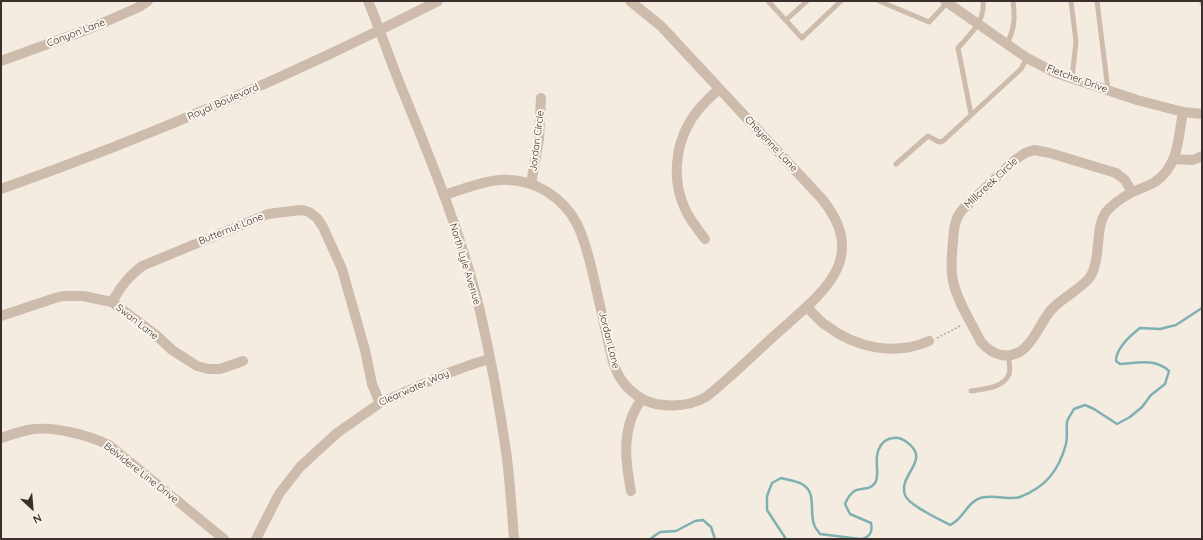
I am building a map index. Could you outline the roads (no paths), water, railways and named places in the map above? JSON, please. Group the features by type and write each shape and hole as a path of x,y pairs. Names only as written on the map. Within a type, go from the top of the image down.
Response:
{"street":[{"name":"Canyon Lane","path":"1,61 89,29 139,7 148,1"},
{"name":"North Lyle Avenue","path":"368,1 444,195 467,264 480,311 490,359 506,458 514,539"},
{"name":"Royal Boulevard","path":"1,189 98,154 182,120 276,79 438,1"},
{"name":"Cheyenne Lane","path":"630,1 661,26 831,209 838,224 842,239 842,249 837,270 828,285 807,307"},
{"name":"Fletcher Drive","path":"946,2 1027,58 1056,73 1137,100 1183,112 1201,111"},
{"path":"705,239 690,219 682,203 676,177 678,154 683,134 691,119 701,106 719,88"},
{"name":"Jordan Circle","path":"531,184 539,139 541,98"},
{"path":"1008,355 1016,354 1026,348 1049,312 1090,276 1096,262 1100,226 1104,214 1115,202 1156,181 1169,167 1174,159 1183,112"},
{"name":"Millcreek Circle","path":"1008,355 995,354 985,347 981,342 957,294 952,277 952,252 955,223 962,210 1015,160 1030,150 1050,152 1116,174 1125,180 1132,192"},
{"path":"1174,159 1193,160 1202,156"},
{"name":"Jordan Lane","path":"444,195 477,184 500,180 515,180 531,184 550,194 562,203 577,223 586,247 614,366 628,388 642,399 660,404 681,406 702,399 807,307"},
{"name":"Butternut Lane","path":"112,302 123,284 142,266 268,214 292,210 309,212 317,218 323,227 342,270 365,350 372,384 380,403"},
{"name":"Swan Lane","path":"1,316 63,296 83,296 112,302 156,335 172,350 196,366 208,369 220,369 243,361"},
{"path":"807,307 828,327 849,340 867,346 884,348 911,348 930,341"},
{"name":"Clearwater Way","path":"256,539 279,494 300,467 337,433 380,403 448,373 490,359"},
{"path":"631,491 626,466 626,440 634,413 642,399"},
{"name":"Belvidere Line Drive","path":"1,438 29,430 49,429 97,439 109,445 224,539"}],"lane":[{"path":"768,1 802,38 841,1"},
{"path":"786,20 807,1"},
{"path":"879,1 929,22 946,2"},
{"path":"971,114 958,48 979,24 983,1"},
{"path":"1007,43 1013,31 1013,1"},
{"path":"1071,1 1076,42 1072,78"},
{"path":"1097,1 1108,90"},
{"path":"896,164 928,136 939,142 943,141 1020,69 1027,58"},
{"path":"971,391 992,387 1004,382 1009,373 1008,355"}],"waterway":[{"path":"861,539 870,534 872,529 871,523 850,514 845,504 853,492 868,488 875,483 877,479 878,450 885,441 892,438 900,438 908,443 914,450 916,456 915,462 904,487 907,499 924,512 950,525 958,520 970,505 978,499 983,497 1020,497 1044,483 1060,462 1067,439 1067,422 1074,409 1085,405 1117,424 1130,417 1142,407 1151,395 1165,384 1169,371 1158,364 1146,362 1120,364 1116,361 1118,351 1128,338 1140,328 1160,329 1176,325 1202,308"},
{"path":"786,539 767,510 767,496 772,483 781,478 800,483 807,488 811,498 813,522 820,534 860,539"},
{"path":"650,539 660,532 676,531 695,521 703,520 711,527 715,539"}]}
